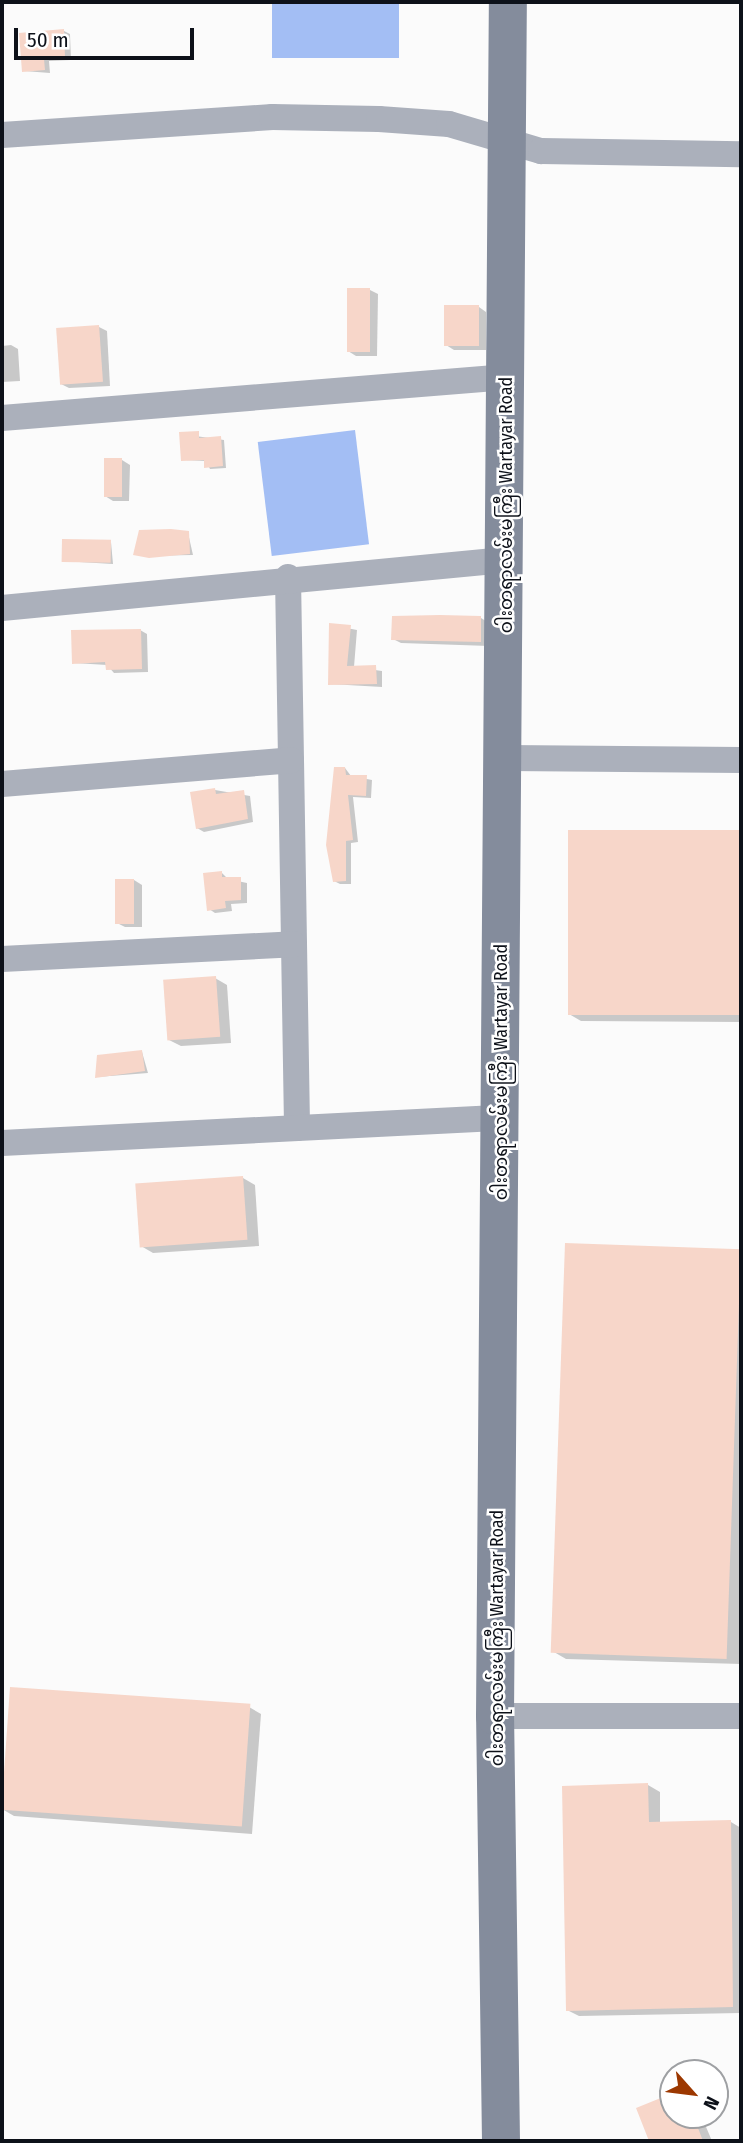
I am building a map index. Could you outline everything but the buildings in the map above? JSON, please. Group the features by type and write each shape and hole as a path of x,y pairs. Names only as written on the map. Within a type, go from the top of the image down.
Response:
{"street":[{"name":"ဝါးတရာလမ်းမကြီး Wartayar Road","path":"501,2141 495,1716 505,758 508,2"},
{"path":"2,135 272,117 449,124 508,139 541,151 741,154"},
{"path":"2,418 507,377"},
{"path":"2,608 288,577 505,560"},
{"path":"288,577 297,1128"},
{"path":"505,758 741,760"},
{"path":"2,784 290,760"},
{"path":"2,959 294,944"},
{"path":"2,1143 501,1118"},
{"path":"495,1716 741,1716"}],"water":[{"path":"272,2 399,2 399,58 272,58"},
{"path":"355,430 369,544 272,556 258,442"}]}
